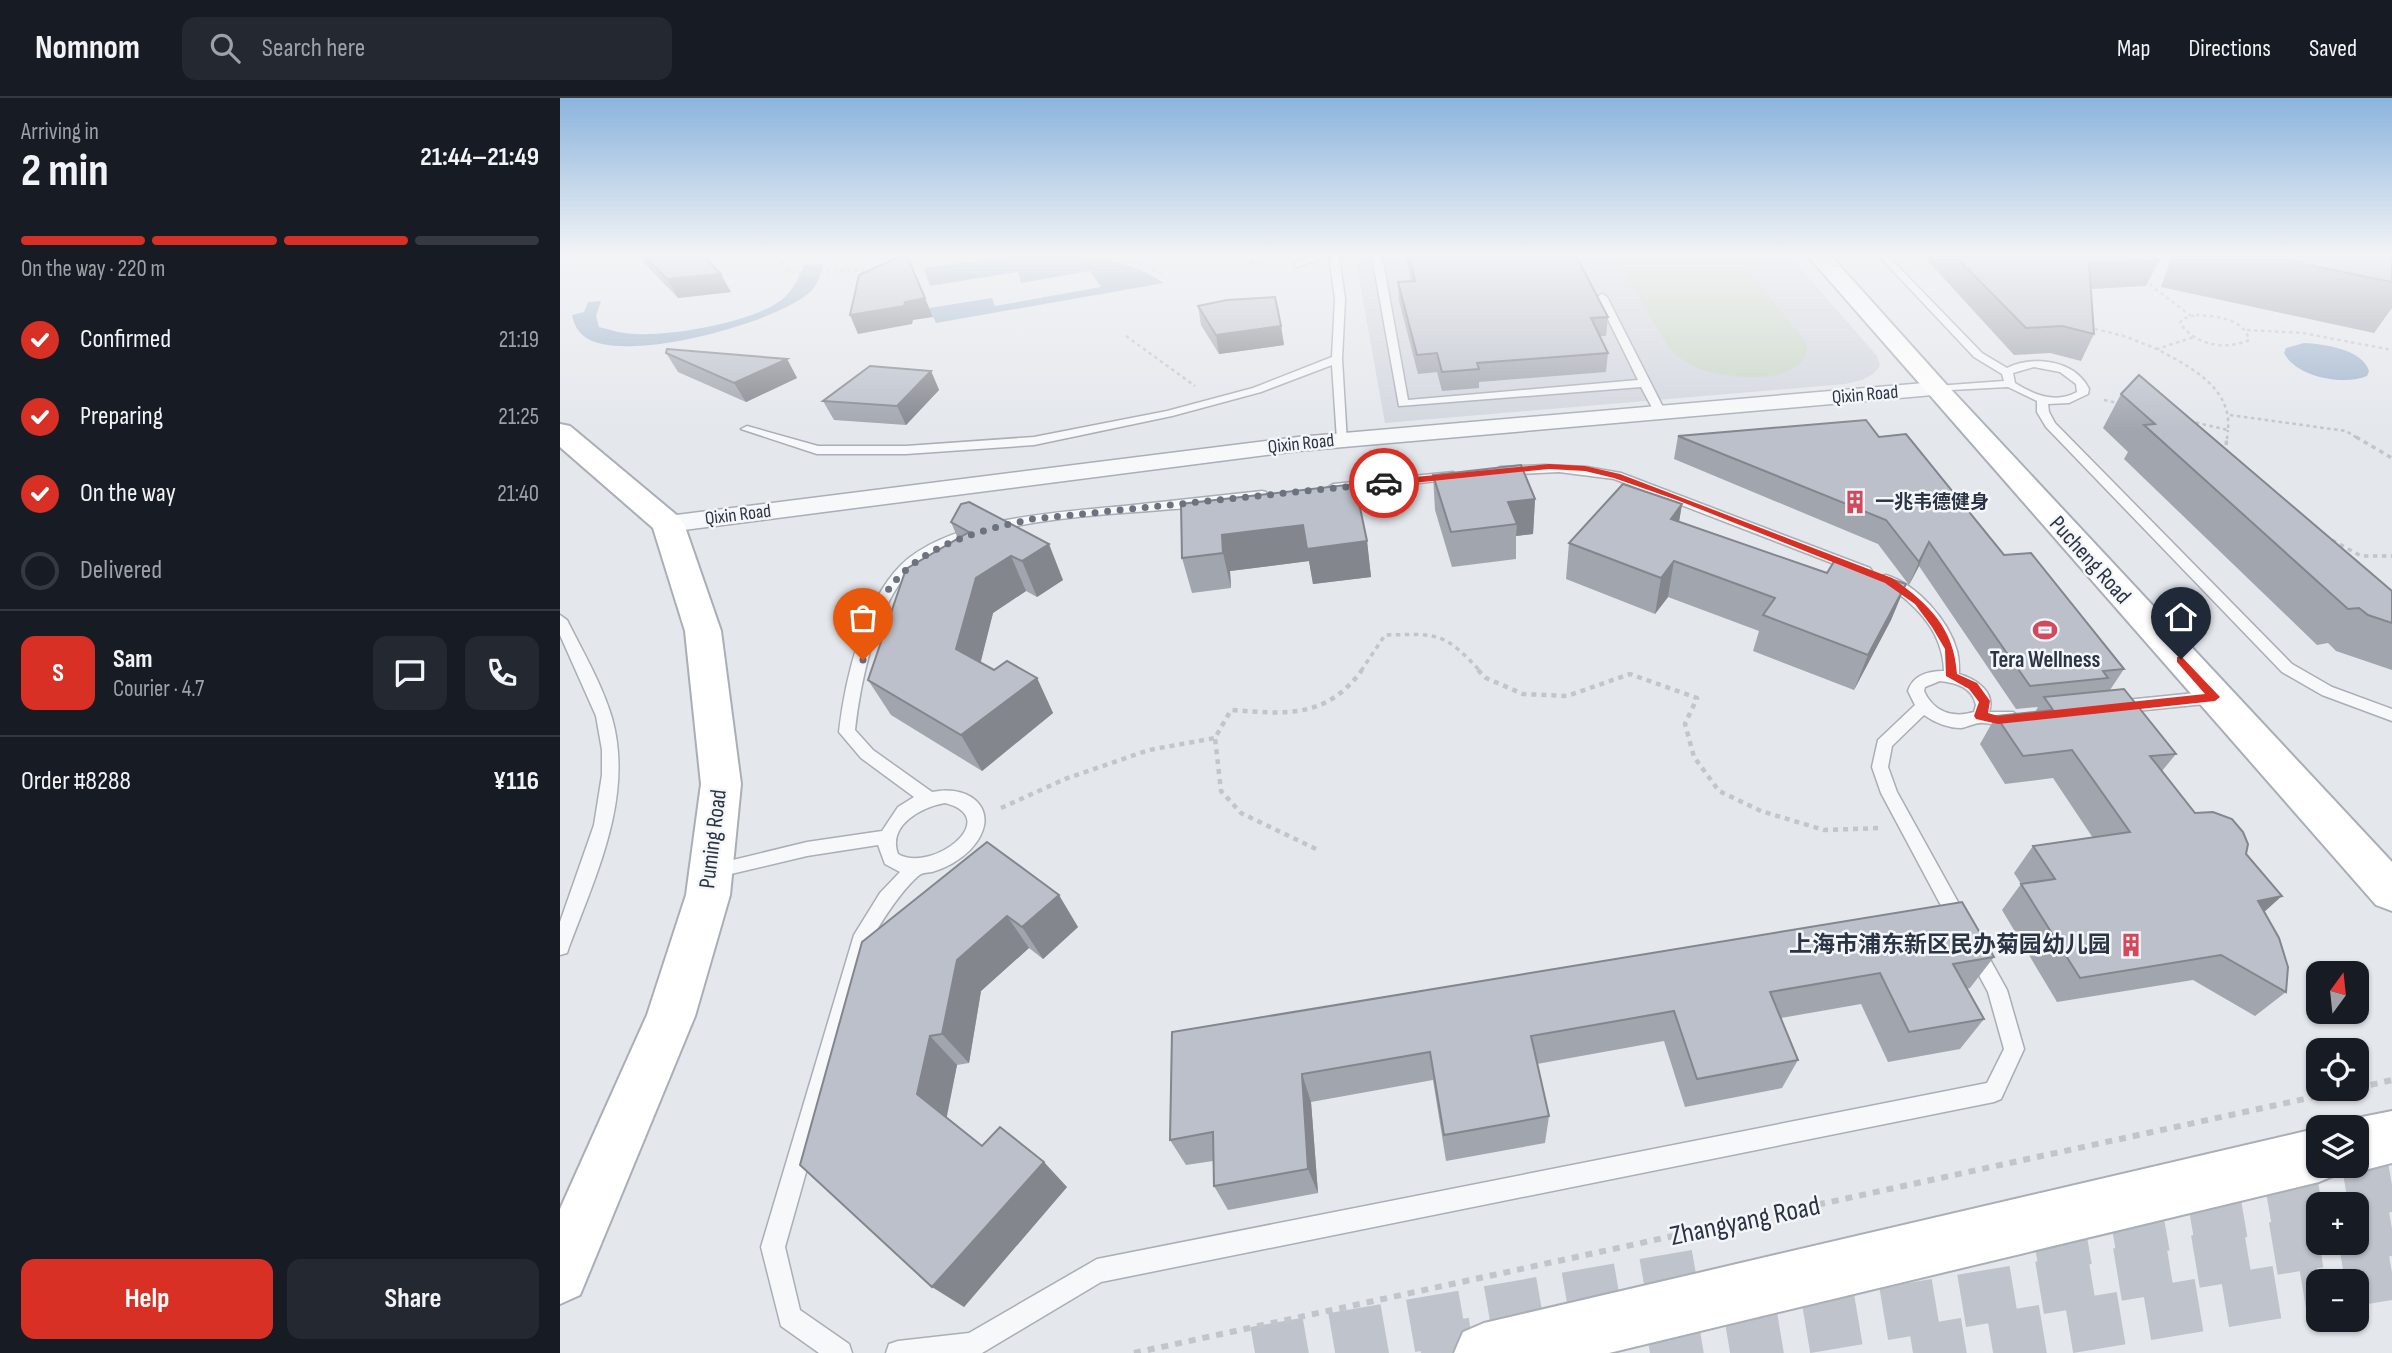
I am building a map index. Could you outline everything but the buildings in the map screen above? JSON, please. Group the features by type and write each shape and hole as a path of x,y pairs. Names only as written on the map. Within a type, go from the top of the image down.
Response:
{"main road":[{"name":"Pucheng Road","path":"1871,315 2392,892"},
{"path":"560,432 668,524"},
{"name":"Puming Road","path":"560,1275 671,1016 708,895 721,784 703,631 668,524"},
{"path":"2369,1142 2392,1137"},
{"path":"1484,1353 2306,1158"}],"street":[{"name":"Qixin Road","path":"668,524 1343,440 1936,389"}],"lane":[{"path":"1339,315 1337,359 1343,440"},
{"path":"1388,315 1404,404 1644,383"},
{"path":"1611,315 1660,413"},
{"path":"1939,315 1978,355 2007,372 2010,384"},
{"path":"747,429 817,450 906,450 1034,441 1168,414 1257,390 1337,359"},
{"path":"1936,389 2010,384 2029,396 2042,400 2067,401 2082,394 2082,384 2058,368 2022,365 2007,372"},
{"path":"2042,400 2043,411 2050,425 2287,668 2327,691 2392,715"},
{"path":"1318,490 1549,466 1585,468 1617,476 1889,580 1919,602 1936,625 1950,649 1952,676"},
{"path":"929,799 867,754 846,732 848,703 884,595 908,566 951,542 990,528 1033,519 1278,494"},
{"path":"560,620 597,698 610,750 607,811 560,947"},
{"path":"1931,676 1952,676 1973,686 1980,693 1984,709 1980,716 1973,720 1951,721 1923,706 1916,691 1923,679 1931,676"},
{"path":"2106,708 2215,697"},
{"path":"898,1353 972,1345 1097,1271 1994,1092 2014,1048 1997,990 1908,828 1880,767 1884,744 1923,706"},
{"path":"1980,716 1998,720 2025,717"},
{"path":"945,796 968,802 975,809 978,818 976,830 959,851 937,863 915,867 901,864 891,858 886,848 886,837 891,825 914,805 929,799 945,796"},
{"path":"711,871 807,849 886,837"},
{"path":"840,1353 790,1317 773,1247 863,935 886,899 915,867"}],"path":[{"path":"2247,330 2249,340 2236,345 2215,344 2194,337 2186,332 2180,323 2191,316 2218,318 2247,330 2311,332 2392,350"},
{"path":"2081,326 2127,337 2157,349 2210,383 2222,397 2230,415 2225,456 2231,462"},
{"path":"1126,336 1146,348 1215,401"},
{"path":"2157,349 2194,337"},
{"path":"2082,394 2122,404"},
{"path":"2230,415 2346,431 2392,458"},
{"path":"2188,421 2228,430"},
{"path":"2323,533 2345,550 2361,556 2392,556"},
{"path":"1316,849 1241,813 1221,791 1215,738 1231,710 1276,713 1323,705 1350,684 1385,635 1434,634 1460,650 1486,678 1522,694 1567,696 1630,674 1697,698 1685,724 1694,757 1719,791 1761,811 1824,830 1908,828"},
{"path":"978,818 1065,779 1149,750 1215,738"},
{"name":"Zhangyang Road","path":"2369,1085 2392,1080"},
{"name":"Zhangyang Road","path":"1134,1353 2306,1099"}],"shaded area":[{"path":"1366,315 1841,315 1877,356 1880,366 1862,380 1845,384 1385,423"}],"green space":[{"path":"1649,315 1784,315 1807,344 1804,358 1794,368 1762,377 1724,375 1708,371 1691,365 1669,348"}],"water":[{"path":"572,315 596,315 599,327 631,334 670,333 753,315 769,315 699,337 632,346 604,344 585,337 576,327"},
{"path":"932,315 984,315 936,323"},
{"path":"2304,343 2332,346 2359,357 2369,371 2367,376 2334,379 2299,368 2284,353 2286,348"}],"tunnel":[{"path":"2035,1247 2392,1185"},
{"path":"2369,1233 2392,1229"},
{"path":"1650,1353 2306,1243"},
{"path":"2369,1277 2392,1273"},
{"path":"1255,1353 1697,1276"},
{"path":"1913,1353 2306,1287"},
{"path":"1421,1353 1507,1338"}],"way so far":[{"path":"863,660 884,595 908,566 951,542 990,528 1033,519 1384,483"}],"place":[{"name":"一兆韦德健身","path":"1855,502"},
{"name":"Tera Wellness","path":"2045,630"},
{"name":"上海市浦东新区民办菊园幼儿园","path":"2131,945"}],"route":[{"path":"1384,483 1549,466 1585,468 1680,498 1889,580 1919,602 1936,625 1950,649 1952,676 1973,686 1984,701 1980,716 1998,720 2215,697 2181,659"}]}
